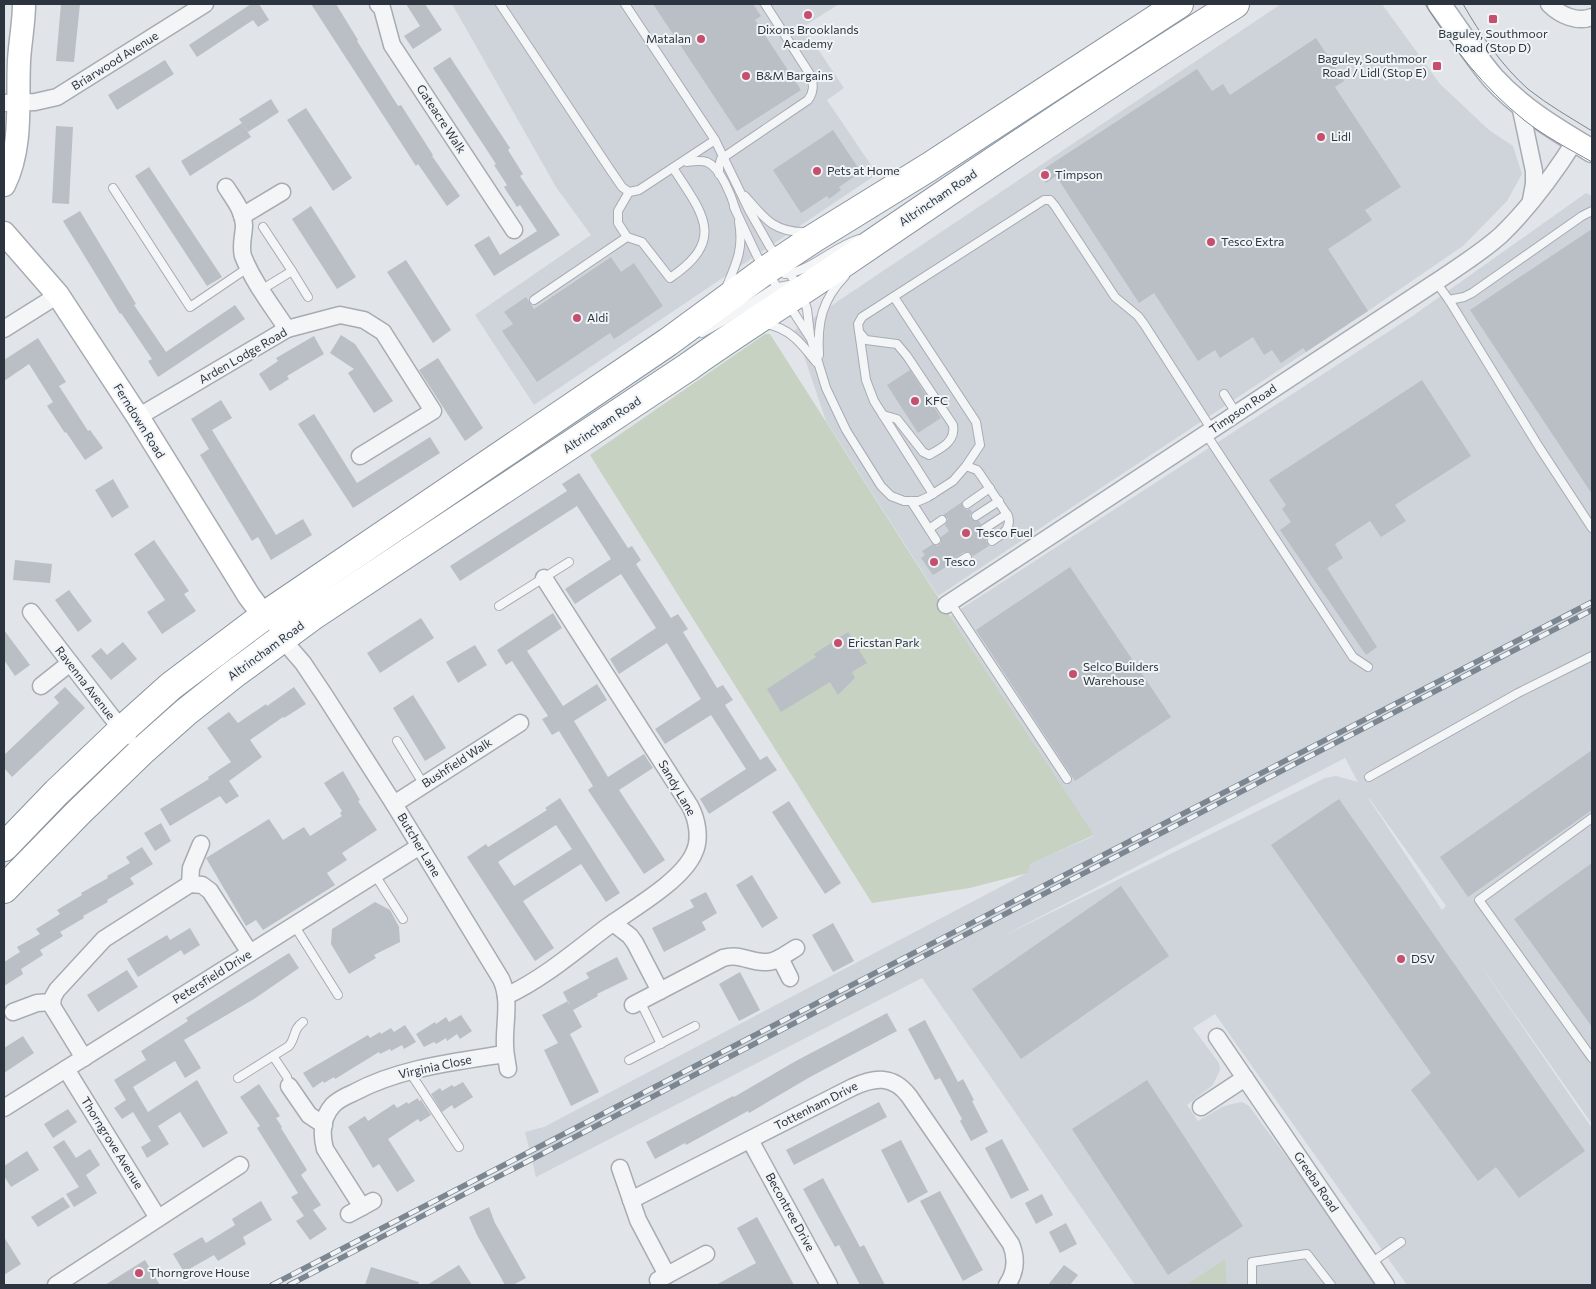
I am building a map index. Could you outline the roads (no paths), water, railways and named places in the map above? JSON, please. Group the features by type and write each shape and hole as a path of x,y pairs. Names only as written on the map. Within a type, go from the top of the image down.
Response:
{"highway":[{"name":"Altrincham Road","path":"7,880 142,751 186,712 281,638 751,323 784,280 829,229 929,167 1179,4"},
{"name":"Altrincham Road","path":"4,847 122,730 171,686 264,616 668,342 715,307 784,280 895,228 954,186 1235,4"}],"main road":[{"path":"4,185 16,144 9,101 19,61 24,4"},
{"path":"1439,4 1473,53 1494,79 1520,105 1584,146"},
{"path":"1453,4 1459,31"},
{"name":"Ferndown Road","path":"4,233 58,296 138,417 248,596 264,616"},
{"path":"264,616 282,622 344,580 366,571 389,566"}],"street":[{"name":"Briarwood Avenue","path":"9,101 57,97 205,4"},
{"name":"Gateacre Walk","path":"378,4 382,8 392,45 514,230"},
{"path":"1549,4 1564,15 1576,20 1592,18"},
{"path":"1520,105 1534,171 1534,184 1530,202"},
{"name":"Timpson Road","path":"948,604 1436,282 1500,235 1557,169 1584,146"},
{"path":"226,186 242,216 244,225 242,254 261,290 287,329"},
{"path":"242,216 282,192"},
{"path":"4,329 58,296"},
{"name":"Arden Lodge Road","path":"138,417 287,329 340,315 364,320 383,332 433,411 360,456"},
{"name":"Sandy Lane","path":"506,996 537,979 652,896 675,877 691,860 698,843 696,817 544,578"},
{"name":"Ravenna Avenue","path":"31,612 122,730 142,751"},
{"name":"Butcher Lane","path":"264,616 303,663 394,804 494,967 504,986 506,996 507,1061"},
{"path":"41,686 70,663"},
{"name":"Bushfield Walk","path":"394,804 520,723"},
{"path":"190,884 191,868 202,844"},
{"name":"Petersfield Drive","path":"4,1108 420,846"},
{"path":"84,1058 55,1012 52,1002 56,990 104,939 190,884 202,885 210,891 250,953"},
{"path":"613,923 630,936 635,943 660,991"},
{"path":"636,1003 716,961 731,956 766,962 780,958 796,948"},
{"path":"780,958 791,981"},
{"path":"13,1012 37,1004 52,1002"},
{"name":"Greeba Road","path":"1217,1037 1386,1285"},
{"name":"Virginia Close","path":"324,1125 329,1111 334,1104 367,1085 408,1071 507,1061"},
{"name":"Thorngrove Avenue","path":"66,1069 158,1218"},
{"path":"1201,1107 1245,1078"},
{"name":"Tottenham Drive","path":"631,1200 862,1082 876,1079 890,1081 909,1096 1011,1244 1015,1256 1015,1269 1007,1285"},
{"path":"289,1086 309,1115 324,1125 323,1141 328,1155 361,1208"},
{"name":"Becontree Drive","path":"750,1140 829,1285"},
{"path":"56,1285 240,1165"},
{"path":"620,1168 638,1220 663,1277 706,1254"}],"lane":[{"path":"500,4 622,187 629,192 639,190 715,140"},
{"path":"625,4 715,140 724,157 767,242 811,339 826,388 839,417 881,486 891,496 919,501 953,481 980,445 976,422 894,297"},
{"path":"719,174 719,162 724,157 808,100 812,95 813,83 811,76 765,4"},
{"path":"682,163 696,160 708,163 715,168 729,191 742,238 740,255 727,288 715,307"},
{"path":"629,192 618,211 618,223 628,237 642,242 670,278 686,267 698,253 705,239 703,222 697,204 673,168"},
{"path":"737,186 765,219 776,227 794,232 829,229"},
{"path":"113,188 190,307 249,267"},
{"path":"933,494 874,401 866,380 858,324 862,316 1041,201 1047,199 1052,201 1115,297 1138,316 1144,324 1179,378 1209,432 1353,656 1368,667"},
{"path":"734,207 757,256 784,280 807,308 811,339"},
{"path":"1449,300 1472,293 1582,216 1592,211"},
{"path":"263,227 308,297"},
{"path":"862,261 895,228"},
{"path":"534,300 628,237"},
{"path":"261,290 292,271"},
{"path":"820,368 818,335 822,312 832,292 850,271"},
{"path":"668,342 698,335 725,320 784,280"},
{"path":"1436,282 1592,528"},
{"path":"751,323 772,325 783,329 798,339 820,368"},
{"path":"860,333 866,340 897,344 953,425 953,436 949,442 930,455 923,452 897,419 883,415"},
{"path":"1224,394 1236,413"},
{"path":"966,466 978,470 999,501 1010,522 1006,530 992,541"},
{"path":"967,504 990,488"},
{"path":"911,501 936,540"},
{"path":"976,516 999,501"},
{"path":"984,530 1007,514"},
{"path":"929,529 942,520"},
{"path":"957,563 967,557"},
{"path":"499,606 569,562"},
{"path":"948,604 1067,779"},
{"path":"1369,777 1518,693 1592,656"},
{"path":"397,742 424,785"},
{"path":"1592,818 1479,900 1592,1058"},
{"path":"375,874 404,919"},
{"path":"294,925 338,995"},
{"path":"636,1003 661,1044"},
{"path":"238,1078 290,1046 295,1029 303,1022"},
{"path":"629,1060 695,1026"},
{"path":"273,1056 287,1077 289,1086"},
{"path":"408,1071 459,1147"},
{"path":"1371,1263 1401,1242"},
{"path":"1252,1285 1252,1262 1307,1254 1331,1285"}],"tram line":[{"path":"1425,4 1446,36 1482,81 1509,108 1540,131 1592,162"},
{"path":"1463,4 1492,49 1518,80 1543,100 1592,131"}],"railway":[{"path":"272,1285 1592,602"},
{"path":"289,1285 1592,610"}],"place":[{"name":"Dixons Brooklands Academy","path":"808,15"},
{"name":"Baguley, Southmoor Road (Stop D)","path":"1493,19"},
{"name":"Matalan","path":"701,39"},
{"name":"Baguley, Southmoor Road / Lidl (Stop E)","path":"1437,66"},
{"name":"B&M Bargains","path":"746,76"},
{"name":"Lidl","path":"1321,137"},
{"name":"Pets at Home","path":"817,171"},
{"name":"Timpson","path":"1045,175"},
{"name":"Tesco Extra","path":"1211,242"},
{"name":"Aldi","path":"577,318"},
{"name":"KFC","path":"915,401"},
{"name":"Tesco Fuel","path":"966,533"},
{"name":"Tesco","path":"934,562"},
{"name":"Ericstan Park","path":"838,643"},
{"name":"Selco Builders Warehouse","path":"1073,674"},
{"name":"DSV","path":"1401,959"},
{"name":"Thorngrove House","path":"139,1273"}]}
